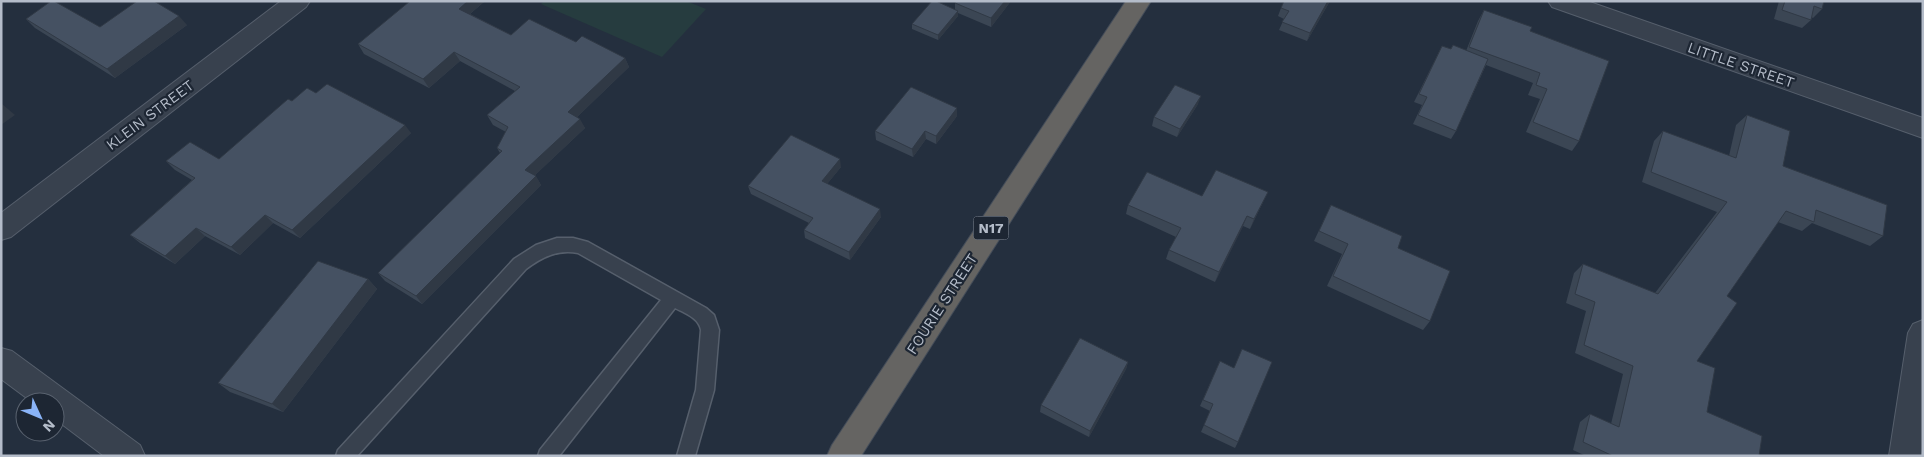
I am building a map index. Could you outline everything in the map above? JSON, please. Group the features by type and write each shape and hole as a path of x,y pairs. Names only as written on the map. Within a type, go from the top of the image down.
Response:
{"highway":[{"name":"FOURIE STREET","path":"843,456 1139,1"}],"street":[{"name":"KLEIN STREET","path":"1,229 298,1"},
{"name":"LITTLE STREET","path":"1560,1 1923,128"},
{"path":"1905,456 1923,333"},
{"path":"1,361 129,456"}],"lane":[{"path":"345,456 520,264 534,253 561,244 582,247 705,316 710,330 705,390 686,456"},
{"path":"547,456 673,298"}],"green space":[{"path":"544,1 686,1 706,9 662,57 541,4"}],"building":[{"path":"51,1 100,27 137,1 154,1 179,16 107,69 26,19"},
{"path":"410,1 468,1 459,9 511,35 529,19 576,42 582,36 625,58 568,112 580,119 525,170 536,176 416,296 378,273 502,151 497,148 508,127 487,115 520,87 454,52 423,79 358,44"},
{"path":"932,1 958,11 938,35 912,24"},
{"path":"956,1 1005,1 991,18 955,3"},
{"path":"1284,1 1328,1 1310,33 1282,22 1289,11 1281,8"},
{"path":"1785,1 1824,1 1822,9 1814,6 1811,20 1782,10"},
{"path":"1484,10 1532,27 1530,31 1609,61 1579,141 1533,122 1547,89 1536,85 1540,73 1469,47"},
{"path":"1453,45 1488,59 1456,131 1418,115 1427,97 1419,94 1442,46 1451,49"},
{"path":"327,84 405,125 292,230 265,215 231,247 196,228 165,256 130,235 195,178 166,161 190,142 219,159 288,99 292,101 307,88 316,93"},
{"path":"1175,85 1201,96 1180,129 1154,117"},
{"path":"911,87 957,108 936,136 925,131 912,149 875,131"},
{"path":"1747,115 1790,131 1783,166 1887,205 1883,236 1816,210 1814,222 1786,211 1727,296 1737,303 1697,361 1715,368 1707,412 1762,436 1759,456 1613,456 1583,442 1590,414 1619,427 1633,366 1584,345 1595,302 1575,294 1583,264 1658,294 1727,202 1651,172 1663,131 1736,158"},
{"path":"791,135 840,159 822,181 880,209 849,252 804,230 813,218 748,186"},
{"path":"1216,170 1268,192 1254,219 1247,216 1219,272 1169,250 1181,228 1128,205 1147,172 1202,196"},
{"path":"1331,205 1402,236 1398,248 1450,271 1430,321 1333,276 1348,244 1319,231"},
{"path":"318,261 368,279 272,404 218,383"},
{"path":"1080,338 1128,362 1090,431 1041,405"},
{"path":"1242,349 1272,362 1238,442 1204,425 1213,404 1203,400 1220,361 1234,368"}]}
